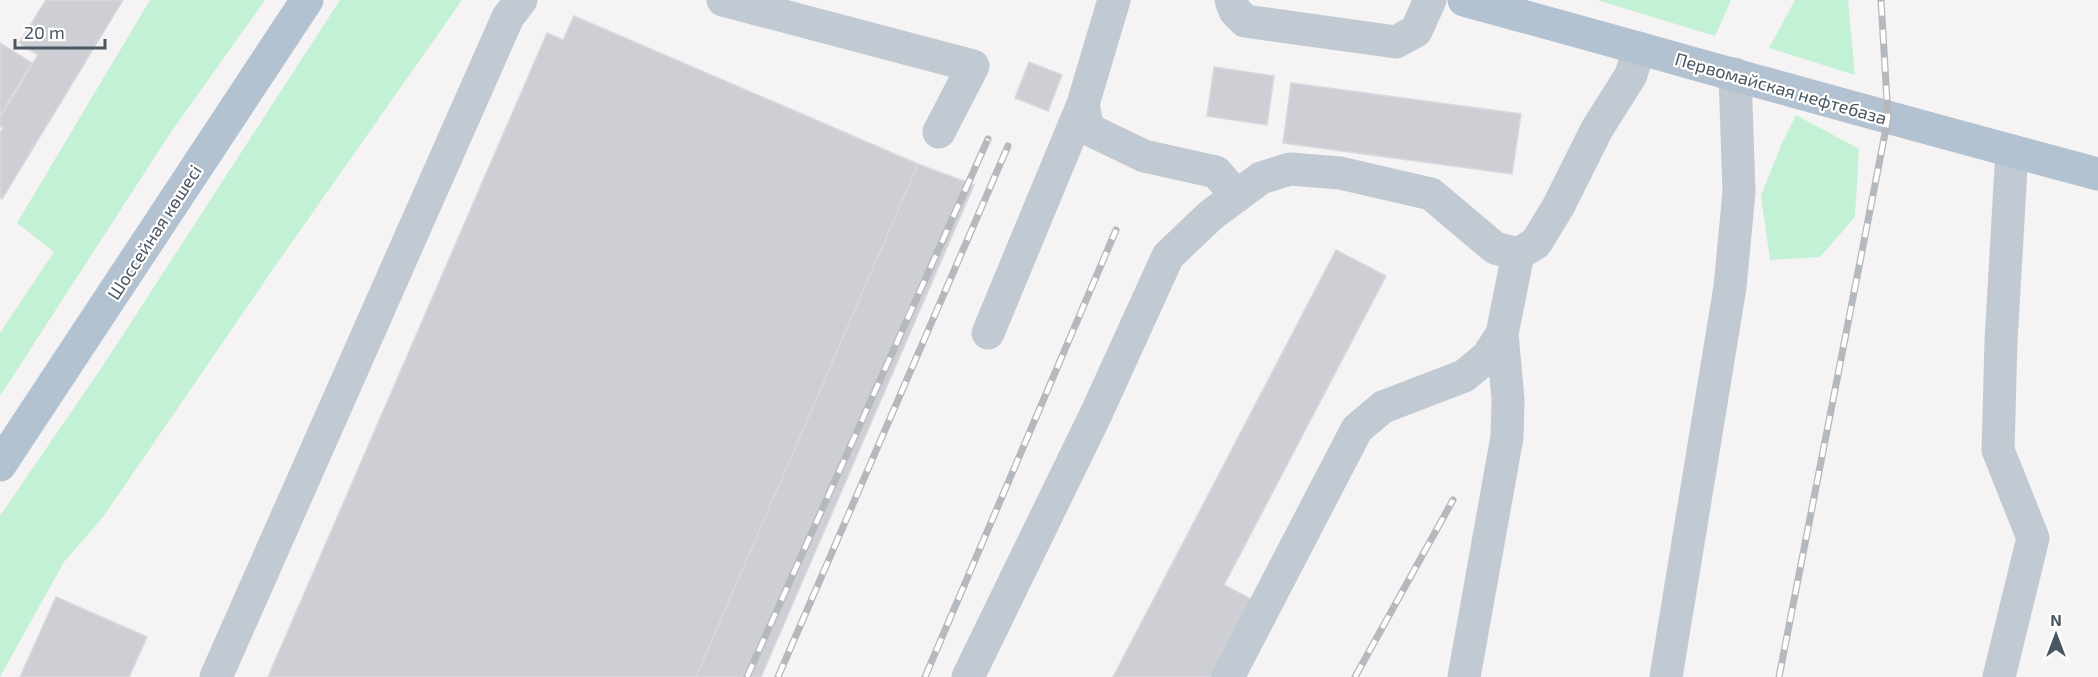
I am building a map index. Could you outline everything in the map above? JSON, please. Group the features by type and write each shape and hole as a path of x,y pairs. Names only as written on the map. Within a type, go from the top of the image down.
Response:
{"main road":[{"name":"Шоссейная көшесі","path":"0,465 307,0"},
{"name":"Первомайская нефтебаза","path":"1464,0 2098,174"}],"lane":[{"path":"216,677 508,17 521,0"},
{"path":"723,0 973,66 939,132"},
{"path":"988,333 1083,104 1114,0"},
{"path":"1231,0 1234,11 1245,21 1396,42 1416,31 1430,0"},
{"path":"968,677 1096,414 1168,256 1211,215 1261,178 1290,169 1340,173 1431,194 1495,248 1518,254 1536,243 1558,207 1597,129 1631,75 1639,48"},
{"path":"1666,677 1730,286 1739,192 1735,74"},
{"path":"1083,104 1088,129 1144,156 1216,172 1237,196"},
{"path":"1999,677 2033,538 1998,450 2001,341 2012,151"},
{"path":"1464,677 1507,437 1509,399 1502,334 1518,254"},
{"path":"1228,677 1357,429 1383,406 1464,376 1487,357 1502,334"}],"green space":[{"path":"150,0 265,0 169,135 0,396 0,333 54,252 17,223"},
{"path":"340,0 462,0 103,517 64,562 0,677 0,516 104,364"},
{"path":"1597,0 1731,0 1715,36"},
{"path":"1795,0 1848,0 1855,75 1769,48"},
{"path":"1796,115 1859,149 1855,217 1820,257 1770,260 1761,196 1781,145"}],"building":[{"path":"46,0 123,0 2,199 0,198 0,133 3,128 0,126 0,118 38,55 19,43"},
{"path":"574,16 918,164 696,677 268,677 547,33 563,40"},
{"path":"0,43 32,63 0,115"},
{"path":"1029,62 1062,75 1048,111 1015,98"},
{"path":"1214,67 1274,76 1267,125 1207,116"},
{"path":"1291,83 1521,114 1512,174 1283,143"},
{"path":"918,164 974,185 761,677 696,677"},
{"path":"1336,250 1386,276 1224,585 1255,601 1215,677 1113,677"},
{"path":"56,597 147,637 129,677 20,677"}],"railway":[{"path":"1779,677 1888,118 1881,0"},
{"path":"747,677 988,139"},
{"path":"778,677 1008,146"},
{"path":"925,677 1116,230"},
{"path":"1355,677 1453,500"}]}
